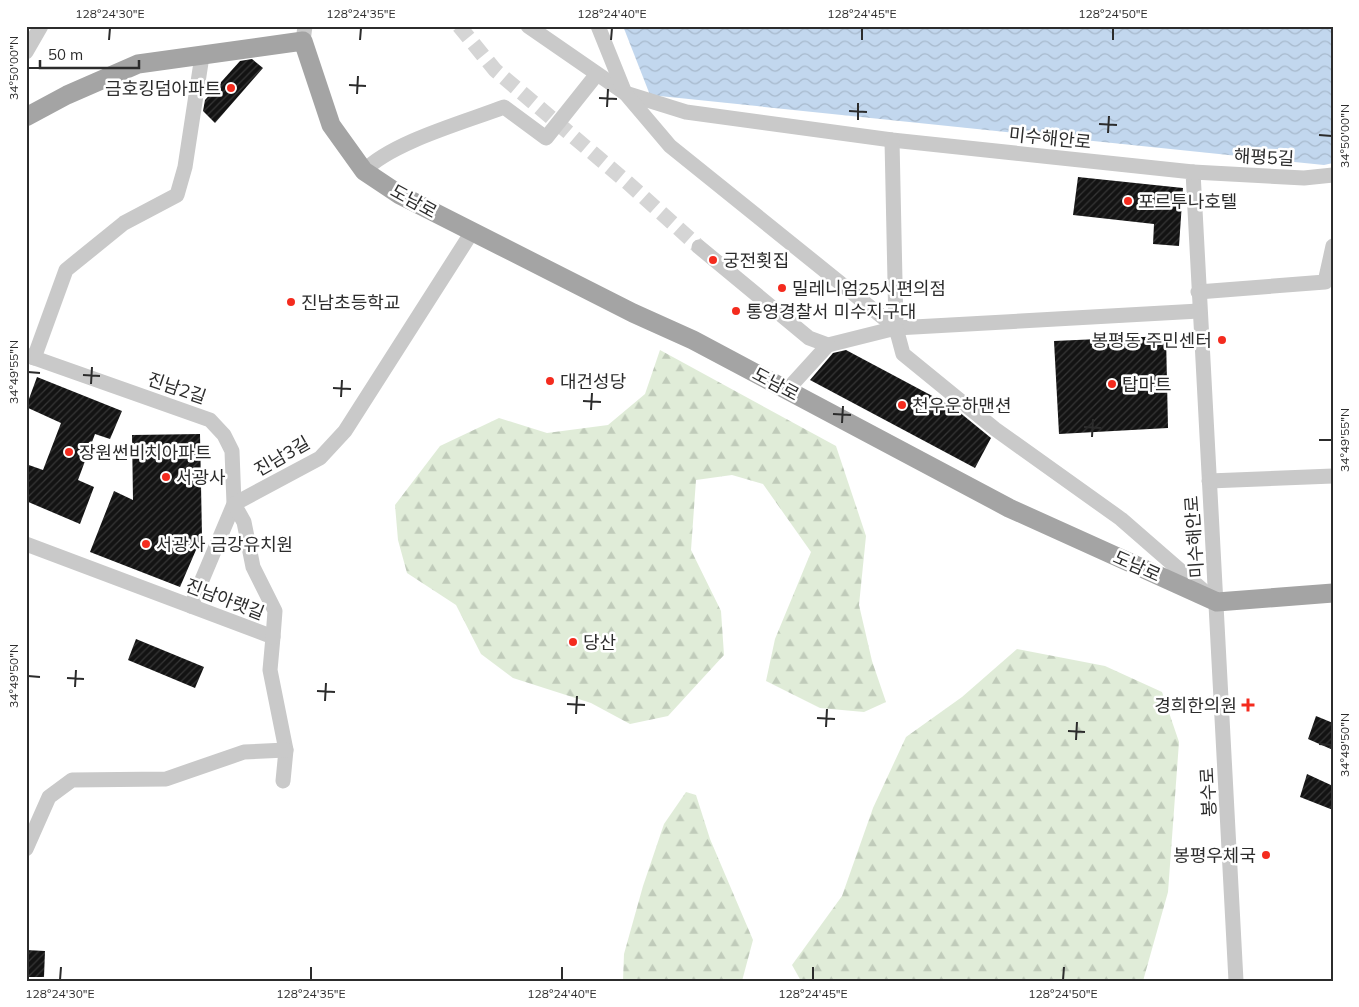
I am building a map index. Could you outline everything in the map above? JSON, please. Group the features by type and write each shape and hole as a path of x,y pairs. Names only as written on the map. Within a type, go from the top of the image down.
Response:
{"main road":[{"path":"26,117 67,95 138,64 202,56 304,34"},
{"name":"도남로","path":"304,34 331,125 364,171 400,195 632,313 692,340 1009,508 1217,602 1331,589"}],"street":[{"path":"26,52 42,26"},
{"name":"미수해안로","path":"528,26 625,93 686,112 892,140 1193,172 1199,312 1217,602"},
{"path":"598,26 625,93 670,146 896,328"},
{"path":"30,356 66,270 124,223 177,195 184,167 202,56"},
{"path":"364,171 372,163 393,149 504,107 546,138 597,74"},
{"path":"892,140 896,328 903,354 995,429 1120,519 1217,602"},
{"name":"해평5길","path":"1193,172 1304,178 1333,176"},
{"name":"진남3길","path":"234,504 320,458 346,431 472,232"},
{"path":"1198,292 1325,282 1333,246"},
{"path":"699,247 809,338 828,345"},
{"path":"787,390 828,345 896,328 1199,312"},
{"name":"진남2길","path":"30,356 210,420 224,435 232,451 234,504 191,606"},
{"path":"1209,481 1333,476"},
{"path":"234,504 244,522 252,567 275,611 273,637"},
{"name":"진남아랫길","path":"26,544 273,637 270,670 286,750 283,782"},
{"name":"봉수로","path":"1217,602 1236,981"},
{"path":"26,849 49,797 72,780 166,779 244,752 286,750"}],"green space":[{"path":"660,350 836,446 866,536 859,605 872,661 886,702 864,712 820,708 766,681 775,639 811,552 763,484 732,475 696,480 691,550 721,611 724,655 668,716 630,724 591,703 513,678 481,654 456,605 407,573 398,540 395,505 440,446 499,418 547,433 608,425 645,394"},
{"path":"1017,649 1105,666 1162,692 1179,742 1168,892 1143,981 801,981 792,965 842,896 873,808 906,737 962,697"},
{"path":"686,792 696,795 710,839 753,940 742,981 623,981 624,954 643,886 664,824"}],"water":[{"path":"623,26 1333,26 1333,163 1324,165 650,95"}],"building":[{"name":"금호킹덤아파트","path":"252,59 263,68 215,123 203,111 205,100 240,61"},
{"name":"포르투나호텔","path":"1078,177 1183,188 1179,246 1153,244 1154,224 1073,215"},
{"name":"탑마트","path":"1166,336 1168,428 1059,434 1054,341"},
{"name":"천우운하맨션","path":"846,350 953,407 991,438 975,468 810,380 833,353"},
{"name":"장원썬비치아파트","path":"37,377 122,411 110,439 95,434 78,480 94,487 80,524 26,501 26,464 43,470 61,423 26,407"},
{"path":"200,434 202,536 180,587 90,552 114,491 133,500 132,435"},
{"path":"136,639 204,667 195,688 128,660"},
{"path":"1316,716 1333,723 1333,750 1308,739"},
{"path":"1307,774 1333,786 1333,810 1300,797"},
{"path":"26,950 45,951 44,977 26,977"}],"tunnel":[{"path":"459,26 495,70 628,183 699,247"}],"place":[{"name":"금호킹덤아파트","path":"231,88"},
{"name":"포르투나호텔","path":"1128,201"},
{"name":"궁전횟집","path":"713,260"},
{"name":"밀레니엄25시편의점","path":"782,288"},
{"name":"진남초등학교","path":"291,302"},
{"name":"통영경찰서 미수지구대","path":"736,311"},
{"name":"봉평동 주민센터","path":"1222,340"},
{"name":"대건성당","path":"550,381"},
{"name":"탑마트","path":"1112,384"},
{"name":"천우운하맨션","path":"902,405"},
{"name":"장원썬비치아파트","path":"69,452"},
{"name":"서광사","path":"166,477"},
{"name":"서광사 금강유치원","path":"146,544"},
{"name":"당산","path":"573,642"},
{"name":"경희한의원","path":"1248,705"},
{"name":"봉평우체국","path":"1266,855"}]}
